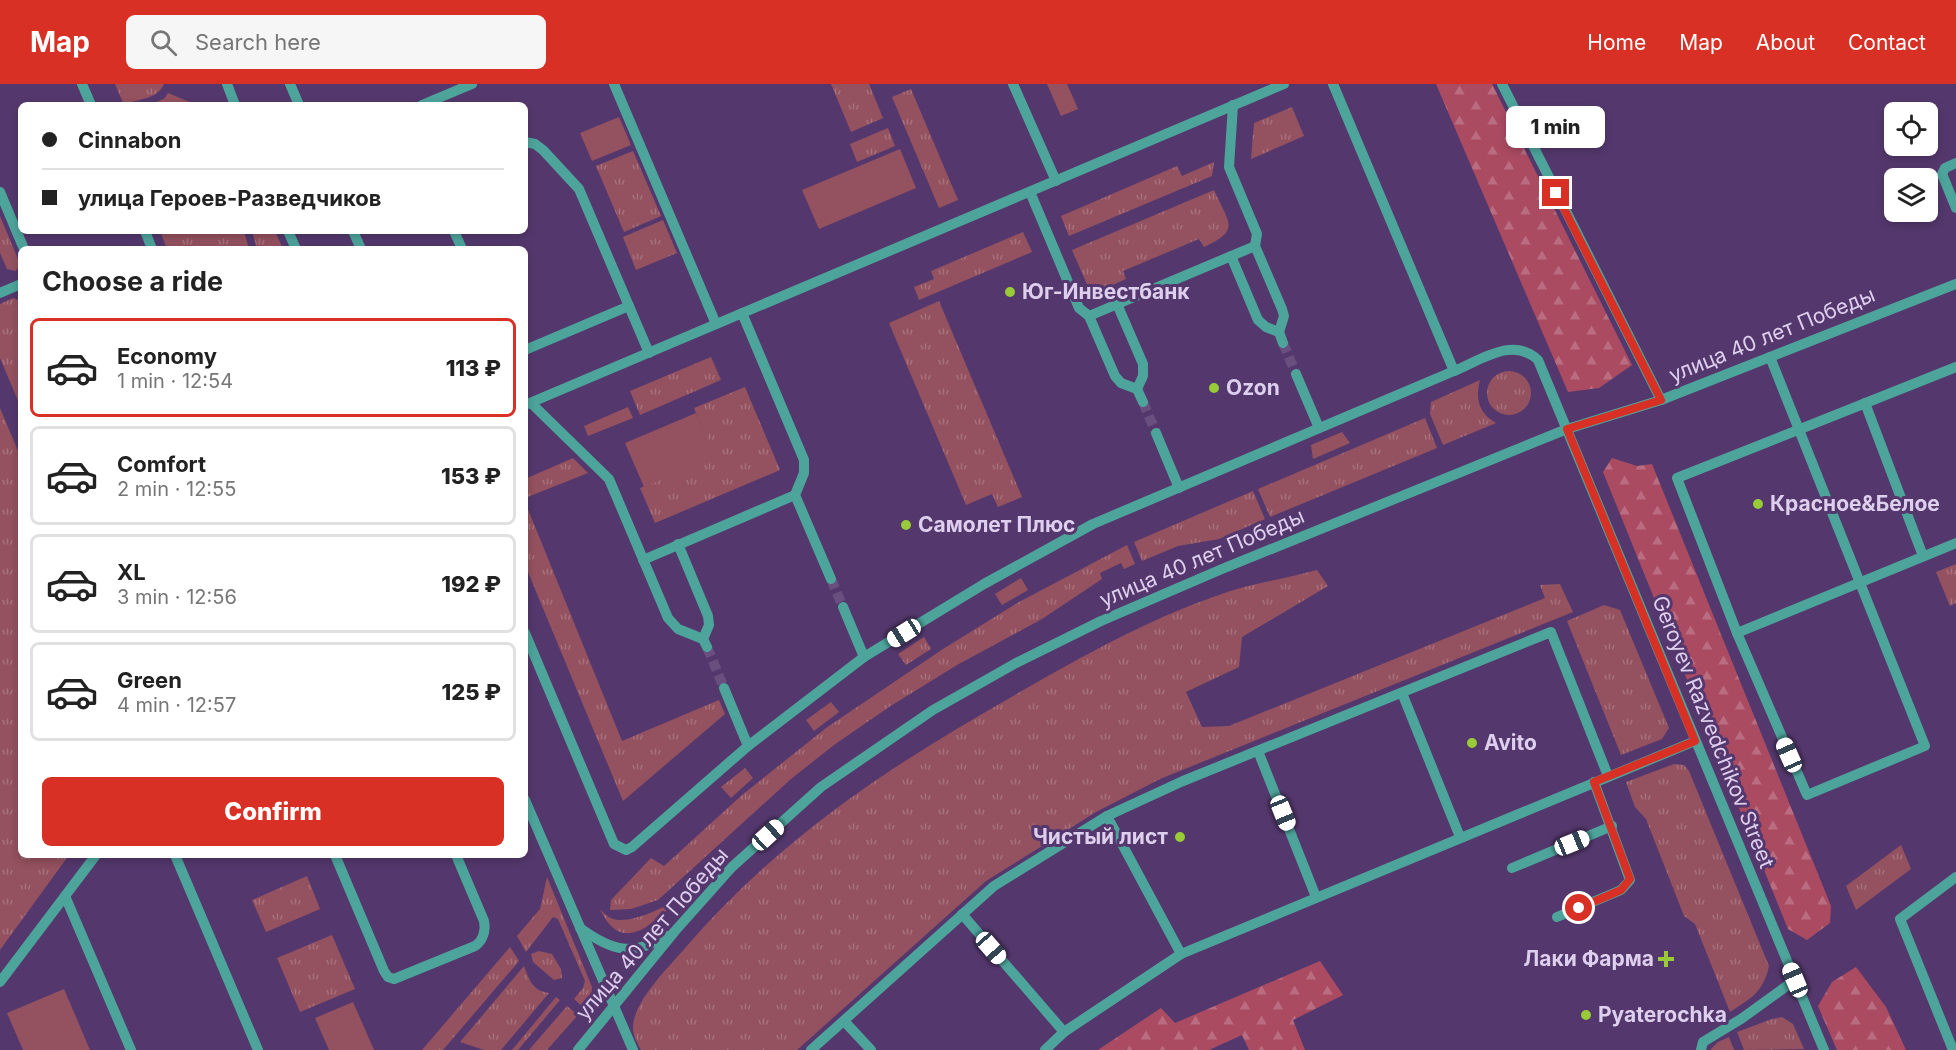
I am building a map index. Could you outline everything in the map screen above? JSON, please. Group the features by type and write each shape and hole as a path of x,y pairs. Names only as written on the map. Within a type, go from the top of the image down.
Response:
{"street":[{"path":"82,84 90,102"},
{"path":"226,84 234,102"},
{"path":"290,84 298,102"},
{"path":"429,102 472,84"},
{"path":"614,84 716,324"},
{"path":"1013,84 1056,181"},
{"path":"528,403 1284,84"},
{"path":"528,640 614,844 619,848 632,848 748,746 864,657 984,584 1093,524 1454,371 1333,84"},
{"path":"1502,84 1661,400"},
{"path":"1231,256 1258,320 1281,338 1284,316 1282,309 1256,246 1257,234 1229,167 1233,105"},
{"path":"528,143 535,144 543,150 579,189 649,353"},
{"path":"1956,163 1945,168 1942,174 1956,208"},
{"path":"0,192 23,246"},
{"path":"1030,192 1079,308 1089,316 1115,376 1121,383 1137,389 1143,402"},
{"path":"1089,316 1256,246"},
{"name":"улица 40 лет Победы","path":"578,1050 732,867 821,787 933,710 1016,663 1101,621 1222,569 1567,429 1661,400 1956,284"},
{"path":"0,293 18,285"},
{"path":"1117,304 1143,364 1143,376 1137,389"},
{"path":"528,349 629,306"},
{"path":"643,560 795,495 804,473 804,460 742,313"},
{"name":"Geroyev Razvedchikov Street","path":"1454,371 1502,351 1518,348 1531,353 1538,360 1824,1050"},
{"path":"1770,357 1800,429 1925,746 1807,795 1737,633 1677,478 1800,429 1865,403 1956,367"},
{"path":"1296,374 1319,428"},
{"path":"1865,403 1923,556"},
{"path":"528,404 609,479 672,625 705,643 709,626 708,616 678,544"},
{"path":"1156,433 1179,488"},
{"path":"795,495 831,579"},
{"path":"1737,633 1956,543"},
{"path":"843,607 864,657"},
{"path":"810,1050 994,886 1107,816 1183,781 1551,632 1608,776"},
{"path":"724,688 748,746"},
{"path":"1402,693 1460,837"},
{"path":"1044,1050 1064,1032 1181,954 1695,741"},
{"path":"1258,751 1316,897"},
{"path":"1557,917 1627,886 1630,872 1594,782"},
{"path":"528,807 633,1050"},
{"path":"1107,816 1181,954"},
{"path":"1512,868 1612,826"},
{"path":"0,982 94,858"},
{"path":"176,858 258,1050"},
{"path":"336,858 384,971 394,980 475,946 481,940 486,926 457,858"},
{"path":"1953,1050 1900,919 1956,877"},
{"path":"65,896 131,1050"},
{"path":"962,914 1064,1032"},
{"path":"578,926 612,947 629,950 650,946 675,932"},
{"path":"1689,1050 1702,1046 1795,980"},
{"path":"844,1021 871,1050"}],"green space":[{"path":"115,84 164,84 152,96 133,102 123,102"},
{"path":"831,84 869,84 883,118 851,132"},
{"path":"1047,84 1067,84 1078,109 1061,116"},
{"path":"1436,84 1492,84 1632,365 1599,388 1568,392"},
{"path":"911,89 958,200 939,208 892,97"},
{"path":"168,93 190,102 156,102 165,98"},
{"path":"1292,107 1304,136 1251,159 1254,123"},
{"path":"619,117 631,145 592,161 580,133"},
{"path":"888,128 895,146 857,162 850,144"},
{"path":"900,149 916,188 819,229 802,190"},
{"path":"633,151 661,216 624,232 596,166"},
{"path":"1214,162 1212,176 1069,236 1061,216 1177,166 1182,176"},
{"path":"1214,190 1229,224 1224,235 1204,247 1199,239 1123,271 1126,279 1099,291 1089,289 1072,250"},
{"path":"0,216 18,259 16,271 7,269 0,253"},
{"path":"663,220 677,253 636,270 623,237"},
{"path":"1023,232 1032,252 919,300 914,287 934,279 931,271"},
{"path":"161,234 245,234 248,246 166,246"},
{"path":"253,234 276,234 282,246 256,246"},
{"path":"13,298 18,300 18,401 0,358 0,304"},
{"path":"939,301 1022,497 998,507 992,494 966,505 889,323"},
{"path":"711,357 721,380 640,415 630,391"},
{"path":"1509,371 1524,378 1531,393 1524,408 1509,415 1494,408 1487,393 1494,378"},
{"path":"1480,380 1478,399 1480,405 1486,415 1496,423 1443,445 1430,414 1431,402"},
{"path":"745,387 780,470 655,523 640,488 714,457 694,408"},
{"path":"628,407 633,418 588,436 584,426"},
{"path":"0,408 18,451 18,858 67,858 0,950"},
{"path":"696,413 715,457 644,487 625,443"},
{"path":"1425,418 1437,448 1270,517 1258,489"},
{"path":"1342,432 1350,443 1313,459 1311,445"},
{"path":"573,458 588,473 528,497 528,478"},
{"path":"1612,458 1637,466 1652,464 1831,906 1830,923 1807,940 1788,929 1603,472"},
{"path":"1253,491 1265,519 1219,539 1178,546 1142,561 1134,542"},
{"path":"528,509 622,741 719,700 725,714 623,801 528,572"},
{"path":"1127,545 1135,564 1124,569 1121,563 1100,573 1102,579 1042,619 957,665 889,707 834,745 791,779 658,900 631,909 610,910 611,900 651,858 664,866 742,795 826,728 943,649 1019,602"},
{"path":"1956,564 1956,603 1950,606 1936,572"},
{"path":"1317,570 1328,586 1242,637 1239,667 1186,692 1202,727 1229,726 1545,598 1540,585 1560,584 1573,612 1160,779 1096,812 986,881 797,1050 641,1050 633,1032 634,1019 645,996 661,975 723,907 761,870 842,804 928,746 973,719 1116,640 1165,616 1216,596"},
{"path":"1021,578 1028,590 1002,605 995,594"},
{"path":"1604,605 1620,610 1669,728 1662,739 1621,755 1567,621"},
{"path":"924,637 931,649 906,665 898,654"},
{"path":"831,702 839,712 814,731 806,720"},
{"path":"1674,764 1684,765 1689,771 1769,966 1760,989 1730,1012 1695,924 1684,916 1646,819 1635,807 1626,782"},
{"path":"745,768 753,778 731,798 721,787"},
{"path":"1901,845 1911,869 1856,910 1846,886"},
{"path":"307,876 320,909 266,932 252,900"},
{"path":"547,877 592,987 591,999 584,1008 574,999 583,988 585,981 558,919 553,917 526,952 517,936 540,909"},
{"path":"676,901 647,927 627,933 617,931 608,923 600,909 610,917 626,920"},
{"path":"332,935 355,989 300,1012 277,958"},
{"path":"510,947 519,961 443,1050 422,1050"},
{"path":"539,951 552,954 561,969 562,978 554,980 533,962 531,954"},
{"path":"1320,961 1343,995 1293,1020 1305,1050 1249,1050 1242,1035 1209,1050 1098,1050 1161,1008 1175,1023"},
{"path":"524,966 535,987 549,993 501,1050 484,1050 460,1042"},
{"path":"1856,967 1886,1007 1906,1050 1837,1050 1818,1006 1832,982"},
{"path":"64,989 90,1050 23,1050 7,1013"},
{"path":"556,997 560,1000 518,1050 512,1050"},
{"path":"353,1002 374,1050 329,1050 315,1018"},
{"path":"567,1006 578,1015 547,1050 529,1050"},
{"path":"1782,1017 1793,1024 1804,1049 1744,1050 1737,1032"},
{"path":"1729,1037 1734,1050 1710,1050 1718,1042"}],"tunnel":[{"path":"1283,343 1296,374"},
{"path":"1143,402 1156,433"},
{"path":"831,579 843,607"},
{"path":"707,647 724,688"}],"place":[{"name":"Юг-Инвестбанк","path":"1010,292"},
{"name":"Ozon","path":"1214,388"},
{"name":"Красное&Белое","path":"1758,504"},
{"name":"Самолет Плюс","path":"906,525"},
{"name":"Avito","path":"1472,743"},
{"name":"Чистый лист","path":"1180,837"},
{"name":"Лаки Фарма","path":"1666,959"},
{"name":"Pyaterochka","path":"1586,1015"}],"route":[{"path":"1556,193 1661,400 1567,429 1695,741 1594,782 1630,872 1630,879 1627,886 1621,890 1579,908"}]}
